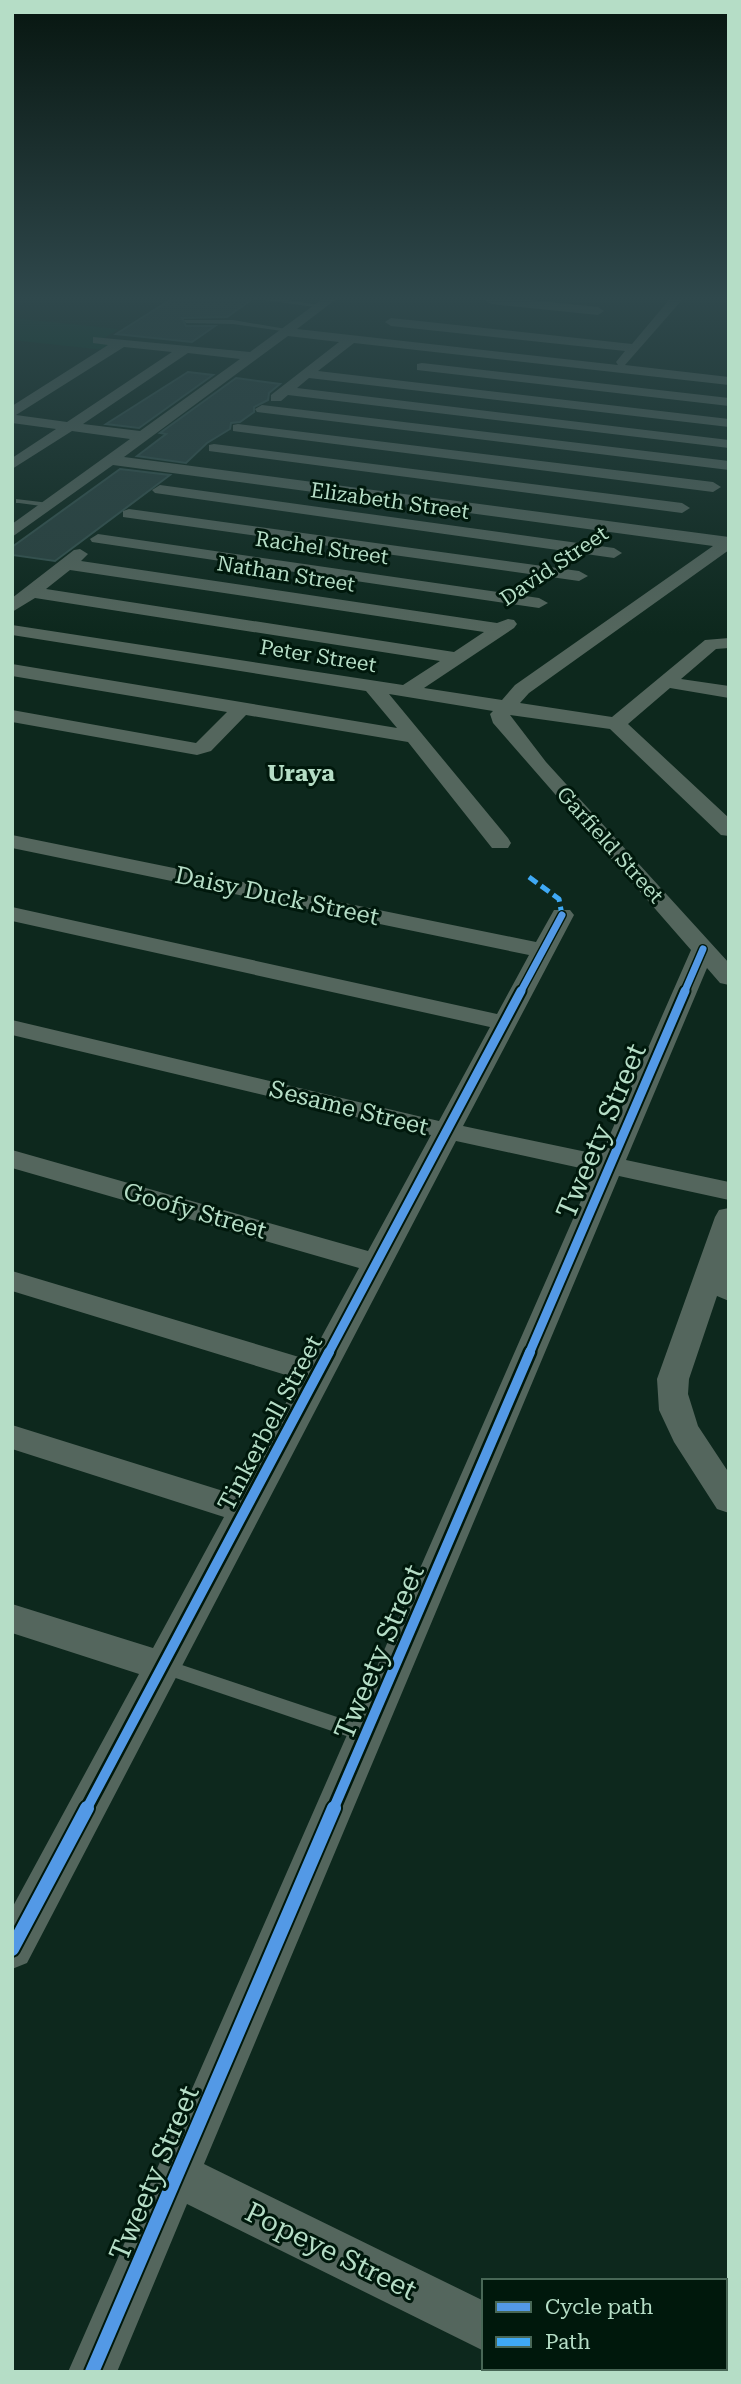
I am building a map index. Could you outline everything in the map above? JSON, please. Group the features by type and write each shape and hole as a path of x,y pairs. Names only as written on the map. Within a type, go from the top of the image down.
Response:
{"street":[{"path":"12,464 91,411"},
{"path":"12,532 177,411"},
{"path":"12,607 259,411"},
{"path":"280,411 729,466"},
{"path":"458,411 729,443"},
{"path":"628,411 729,423"},
{"path":"12,419 143,436"},
{"path":"238,428 713,487"},
{"path":"214,448 682,508"},
{"path":"111,460 729,542"},
{"name":"David Street","path":"404,693 729,477"},
{"name":"Elizabeth Street","path":"160,490 614,553"},
{"path":"129,514 579,576"},
{"name":"Rachel Street","path":"98,539 549,596"},
{"path":"502,708 522,689 729,542"},
{"name":"Nathan Street","path":"66,564 500,629"},
{"path":"32,592 457,658"},
{"name":"Peter Street","path":"12,630 616,724"},
{"path":"724,643 711,644 616,724 729,830"},
{"path":"12,670 412,737"},
{"path":"666,682 729,692"},
{"path":"374,688 500,843"},
{"name":"Garfield Street","path":"502,708 500,718 503,723 729,978"},
{"path":"12,716 197,749 204,747 241,709"},
{"name":"Daisy Duck Street","path":"12,841 543,951"},
{"path":"12,914 505,1023"},
{"name":"Tinkerbell Street","path":"12,1949 562,915"},
{"name":"Tweety Street","path":"92,2372 368,1735 703,949"},
{"name":"Sesame Street","path":"12,1027 447,1131 729,1191"},
{"name":"Goofy Street","path":"12,1159 377,1263"},
{"path":"729,1217 720,1279 673,1379 670,1397 676,1417 729,1500"},
{"path":"12,1281 318,1374"},
{"path":"12,1437 245,1511"},
{"path":"12,1618 162,1666"},
{"name":"Popeye Street","path":"178,2175 482,2326"}],"lane":[{"path":"19,501 49,505"},
{"path":"162,1666 368,1735"}],"building":[{"path":"126,411 162,411 139,428 106,424"},
{"path":"190,411 254,411 240,422 231,423 230,429 207,443 186,463 137,456 166,434 160,433"},
{"path":"120,469 170,475 55,561 12,555 12,547"}],"marked path":[{"path":"529,877 559,899 562,915"}],"cycle path":[{"path":"12,1949 562,915"},
{"path":"92,2372 703,949"}],"district":[{"name":"Uraya","path":"301,773"}]}
